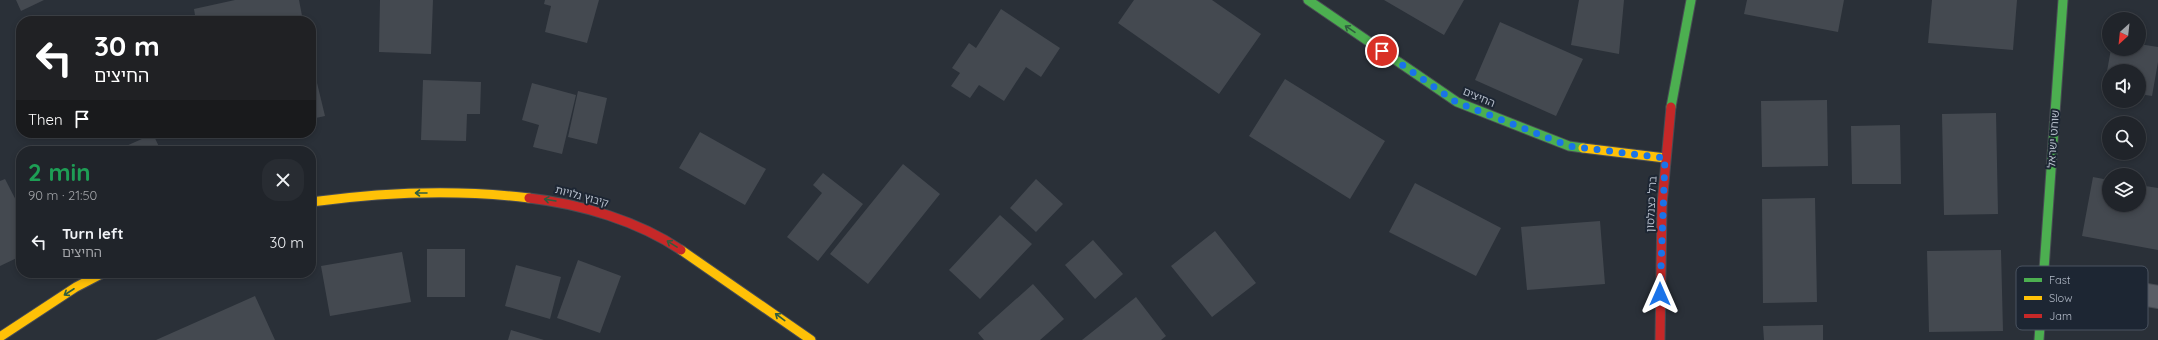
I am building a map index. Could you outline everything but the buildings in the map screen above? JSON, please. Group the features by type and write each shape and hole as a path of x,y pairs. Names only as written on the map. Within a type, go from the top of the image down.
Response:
{"street":[{"name":"החיצים","path":"1308,0 1456,102 1569,146 1665,158"},
{"name":"ברל כצנלסון","path":"1660,340 1660,264 1665,158 1679,56 1691,0"},
{"name":"שוחט ישראל","path":"2044,266 2063,0"},
{"name":"קיבוץ גלויות","path":"316,202 405,193 494,193 558,201 616,218 666,240 750,294 811,340"},
{"path":"0,336 76,287 93,278"},
{"path":"2148,296 2158,298"},
{"name":"שוחט ישראל","path":"2039,340 2040,330"}],"traffic: fast":[{"path":"1308,0 1457,102 1569,146 1583,148"},
{"path":"1671,107 1691,0"},
{"path":"2044,266 2063,0"},
{"path":"2039,340 2040,330"}],"traffic: slow":[{"path":"1583,148 1665,158"},
{"path":"316,201 366,196 420,193 474,193 529,198"},
{"path":"681,250 811,340"},
{"path":"0,337 76,287 93,278"}],"traffic: jam":[{"path":"1660,340 1662,204 1671,107"},
{"path":"529,198 589,209 608,215 646,230 681,250"}],"route":[{"path":"1382,51 1456,102 1569,146 1665,158 1660,294"}]}
